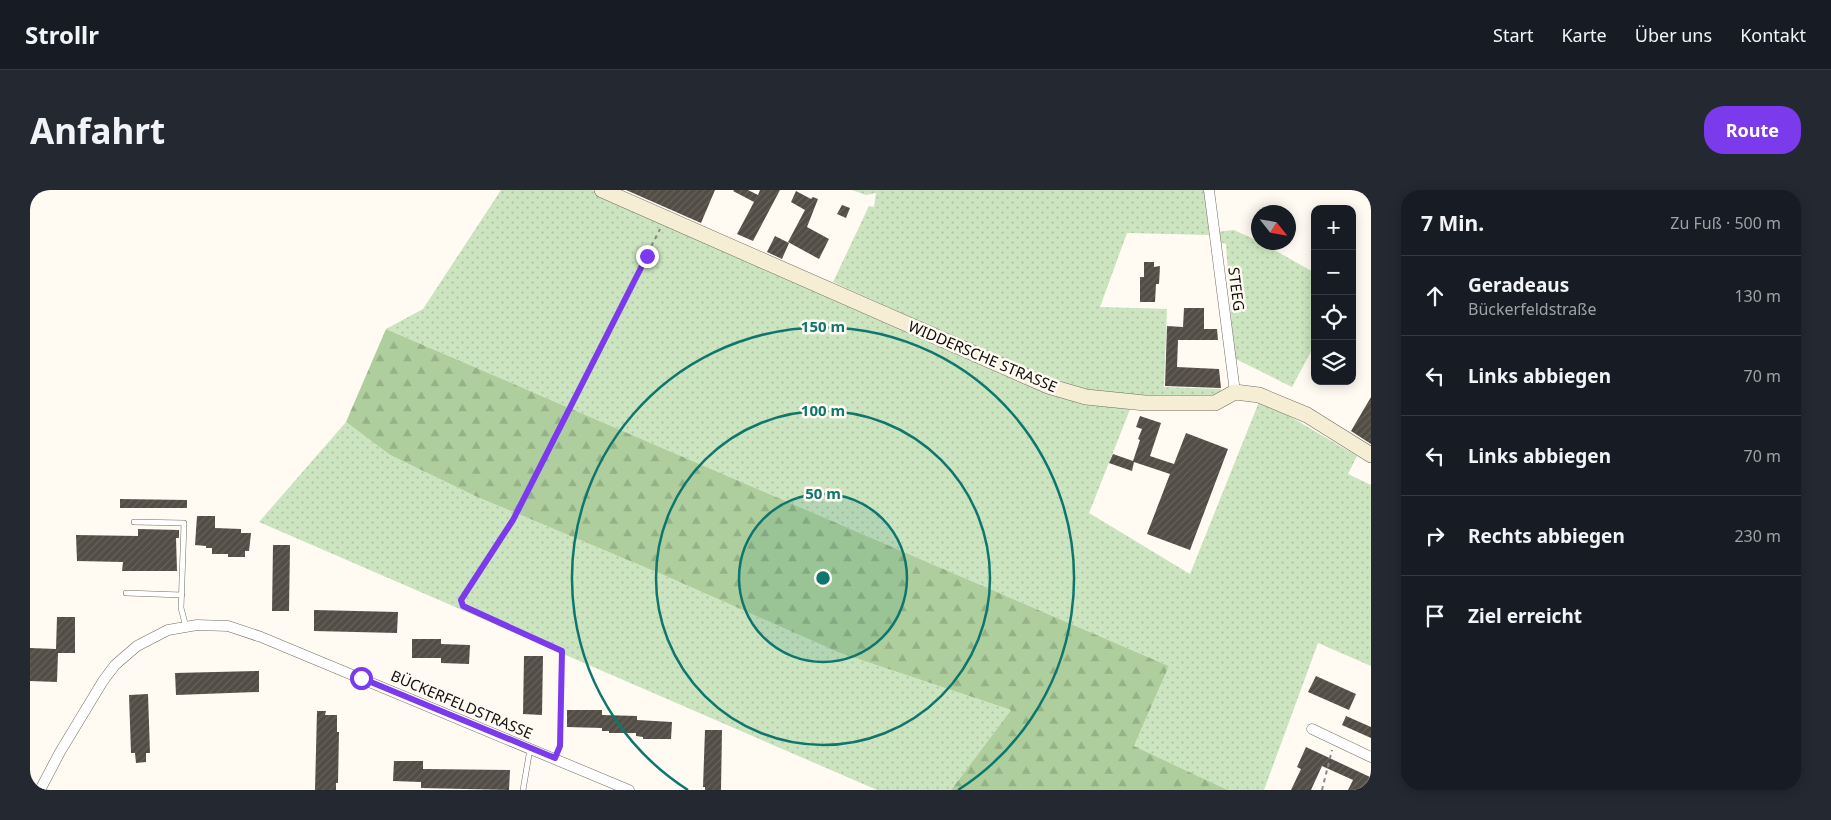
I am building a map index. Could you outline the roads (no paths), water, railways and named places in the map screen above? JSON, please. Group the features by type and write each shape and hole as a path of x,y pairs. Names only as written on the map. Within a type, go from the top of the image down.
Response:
{"street":[{"name":"WIDDERSCHE STRASSE","path":"602,190 1048,386 1086,397 1144,403 1215,403 1235,392"},
{"name":"STEEG","path":"1209,190 1235,392"},
{"path":"1235,392 1259,395 1307,415 1371,456"},
{"name":"BÜCKERFELDSTRASSE","path":"40,790 60,752 103,681 115,665 137,646 168,630 197,625 228,626 261,637 629,790"},
{"path":"1312,729 1371,757"}],"lane":[{"path":"134,522 184,523 182,608 186,627"},
{"path":"126,593 182,595"},
{"path":"523,790 530,748"}]}
